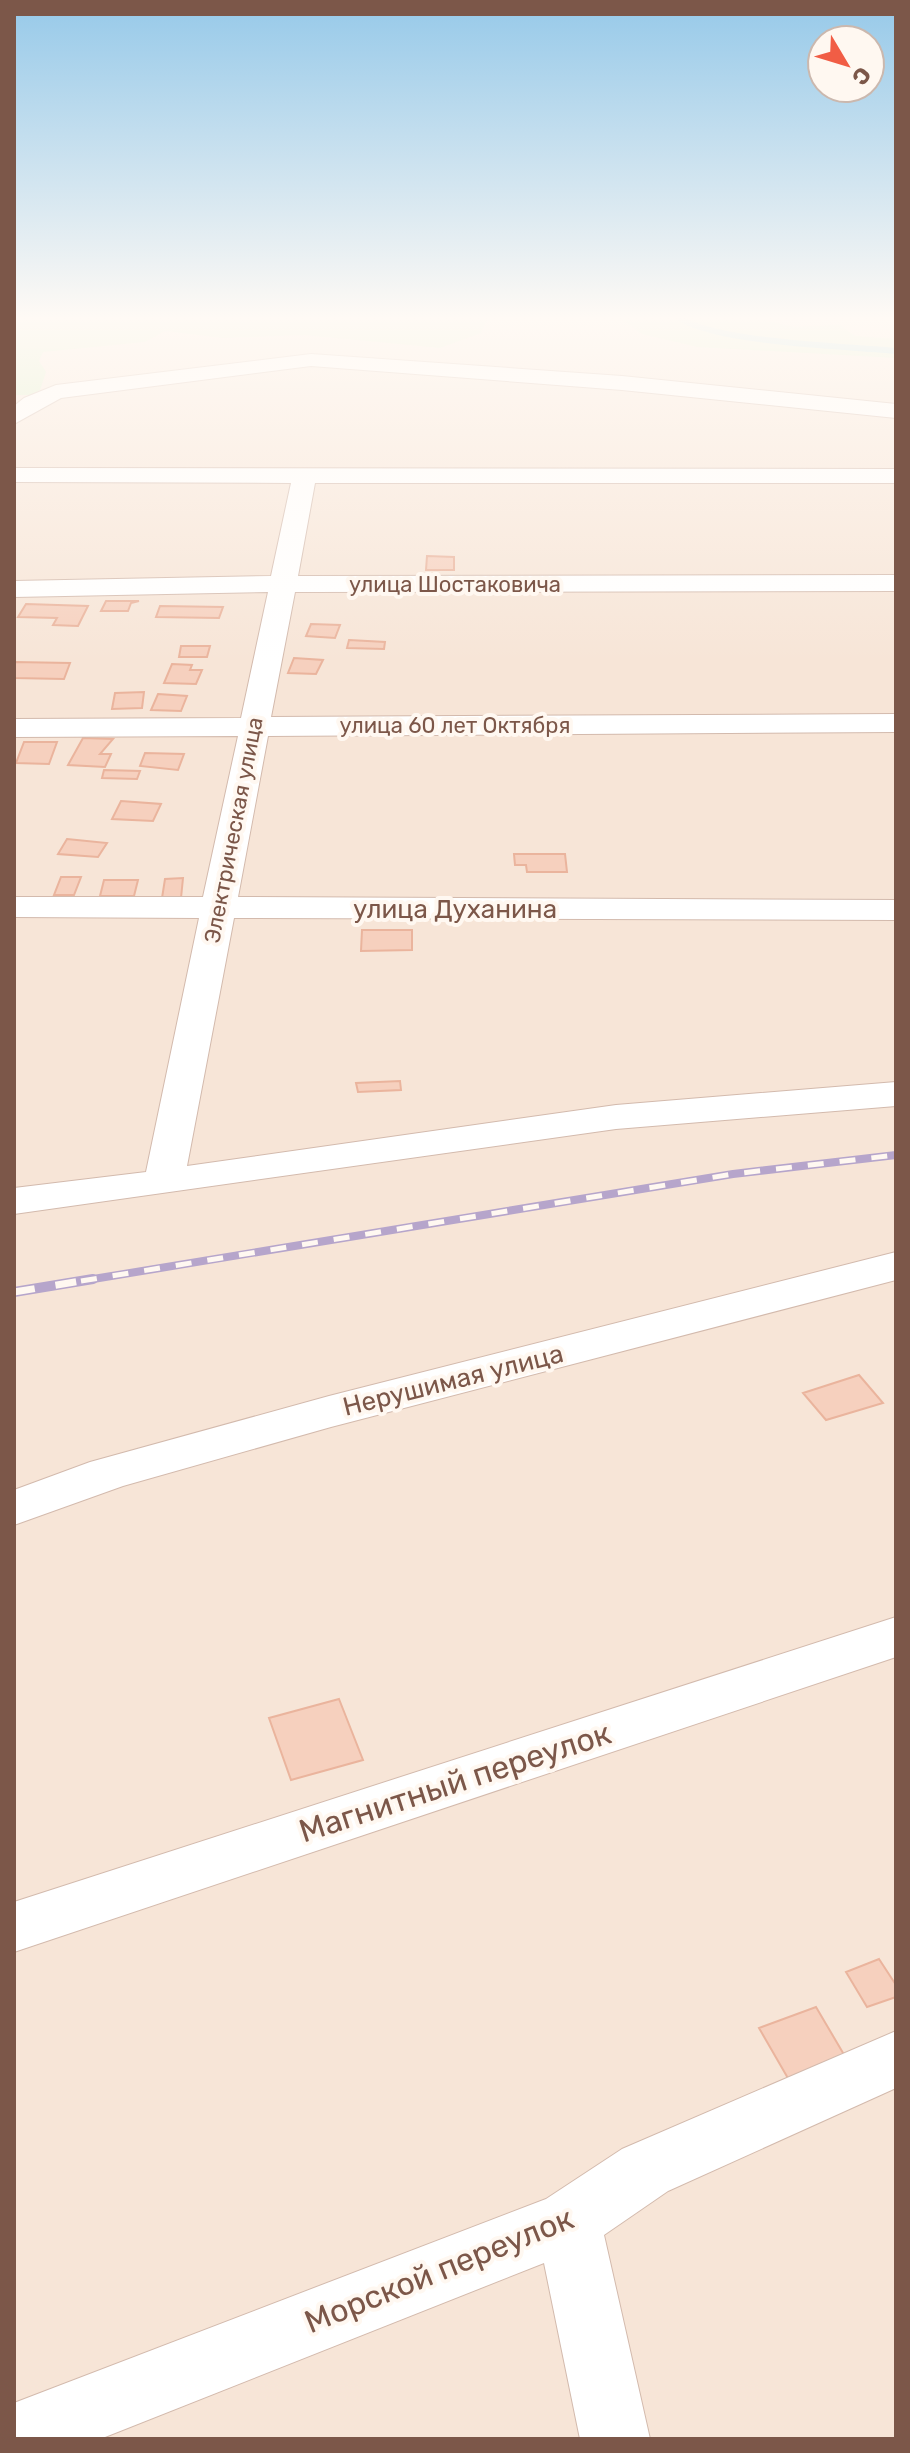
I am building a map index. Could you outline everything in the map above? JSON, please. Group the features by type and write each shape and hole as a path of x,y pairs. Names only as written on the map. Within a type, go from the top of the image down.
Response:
{"street":[{"path":"21,482 896,476"},
{"name":"Электрическая улица","path":"164,1182 304,478"},
{"name":"улица Шостаковича","path":"14,589 281,584 896,583"},
{"name":"улица 60 лет Октября","path":"14,728 896,723"},
{"name":"улица Духанина","path":"14,907 896,910"},
{"path":"14,1201 616,1117 896,1094"},
{"name":"Нерушимая улица","path":"14,1508 107,1474 314,1416 896,1266"},
{"name":"Магнитный переулок","path":"14,1927 896,1637"},
{"name":"Морской переулок","path":"14,2438 568,2222 645,2170 896,2059"},
{"path":"568,2222 615,2439"}],"shaded area":[{"path":"14,433 896,433 896,2439 14,2439"}],"building":[{"path":"427,556 454,557 454,570 426,570"},
{"path":"106,601 139,601 131,603 128,611 101,611"},
{"path":"26,604 88,606 78,626 53,625 57,618 18,617"},
{"path":"160,606 223,607 219,618 156,617"},
{"path":"311,624 340,625 335,638 306,636"},
{"path":"349,640 385,642 384,649 347,648"},
{"path":"181,646 210,646 207,657 179,657"},
{"path":"294,658 323,660 316,674 288,673"},
{"path":"14,662 70,663 64,679 14,678"},
{"path":"172,664 192,665 190,670 202,670 196,684 164,683"},
{"path":"144,692 142,708 112,709 115,693"},
{"path":"158,694 187,696 181,711 151,710"},
{"path":"83,738 113,739 100,754 111,754 105,767 68,765"},
{"path":"24,742 57,742 49,764 16,763"},
{"path":"145,753 184,754 178,770 140,766"},
{"path":"104,770 140,771 137,779 102,778"},
{"path":"121,801 161,804 153,821 112,819"},
{"path":"67,839 107,843 98,857 58,854"},
{"path":"514,854 565,854 567,872 527,872 526,865 515,865"},
{"path":"61,877 81,877 74,895 54,895"},
{"path":"183,878 181,898 162,898 165,879"},
{"path":"104,880 138,880 134,896 100,896"},
{"path":"362,930 412,930 412,950 361,951"},
{"path":"400,1081 401,1090 358,1092 356,1083"},
{"path":"859,1375 883,1403 826,1420 803,1393"},
{"path":"339,1699 363,1760 291,1780 269,1718"},
{"path":"879,1959 896,1985 896,1997 867,2007 846,1972"},
{"path":"816,2007 846,2058 789,2080 759,2028"}],"railway":[{"path":"81,1281 733,1174 896,1155"},
{"path":"14,1292 93,1279"}]}
